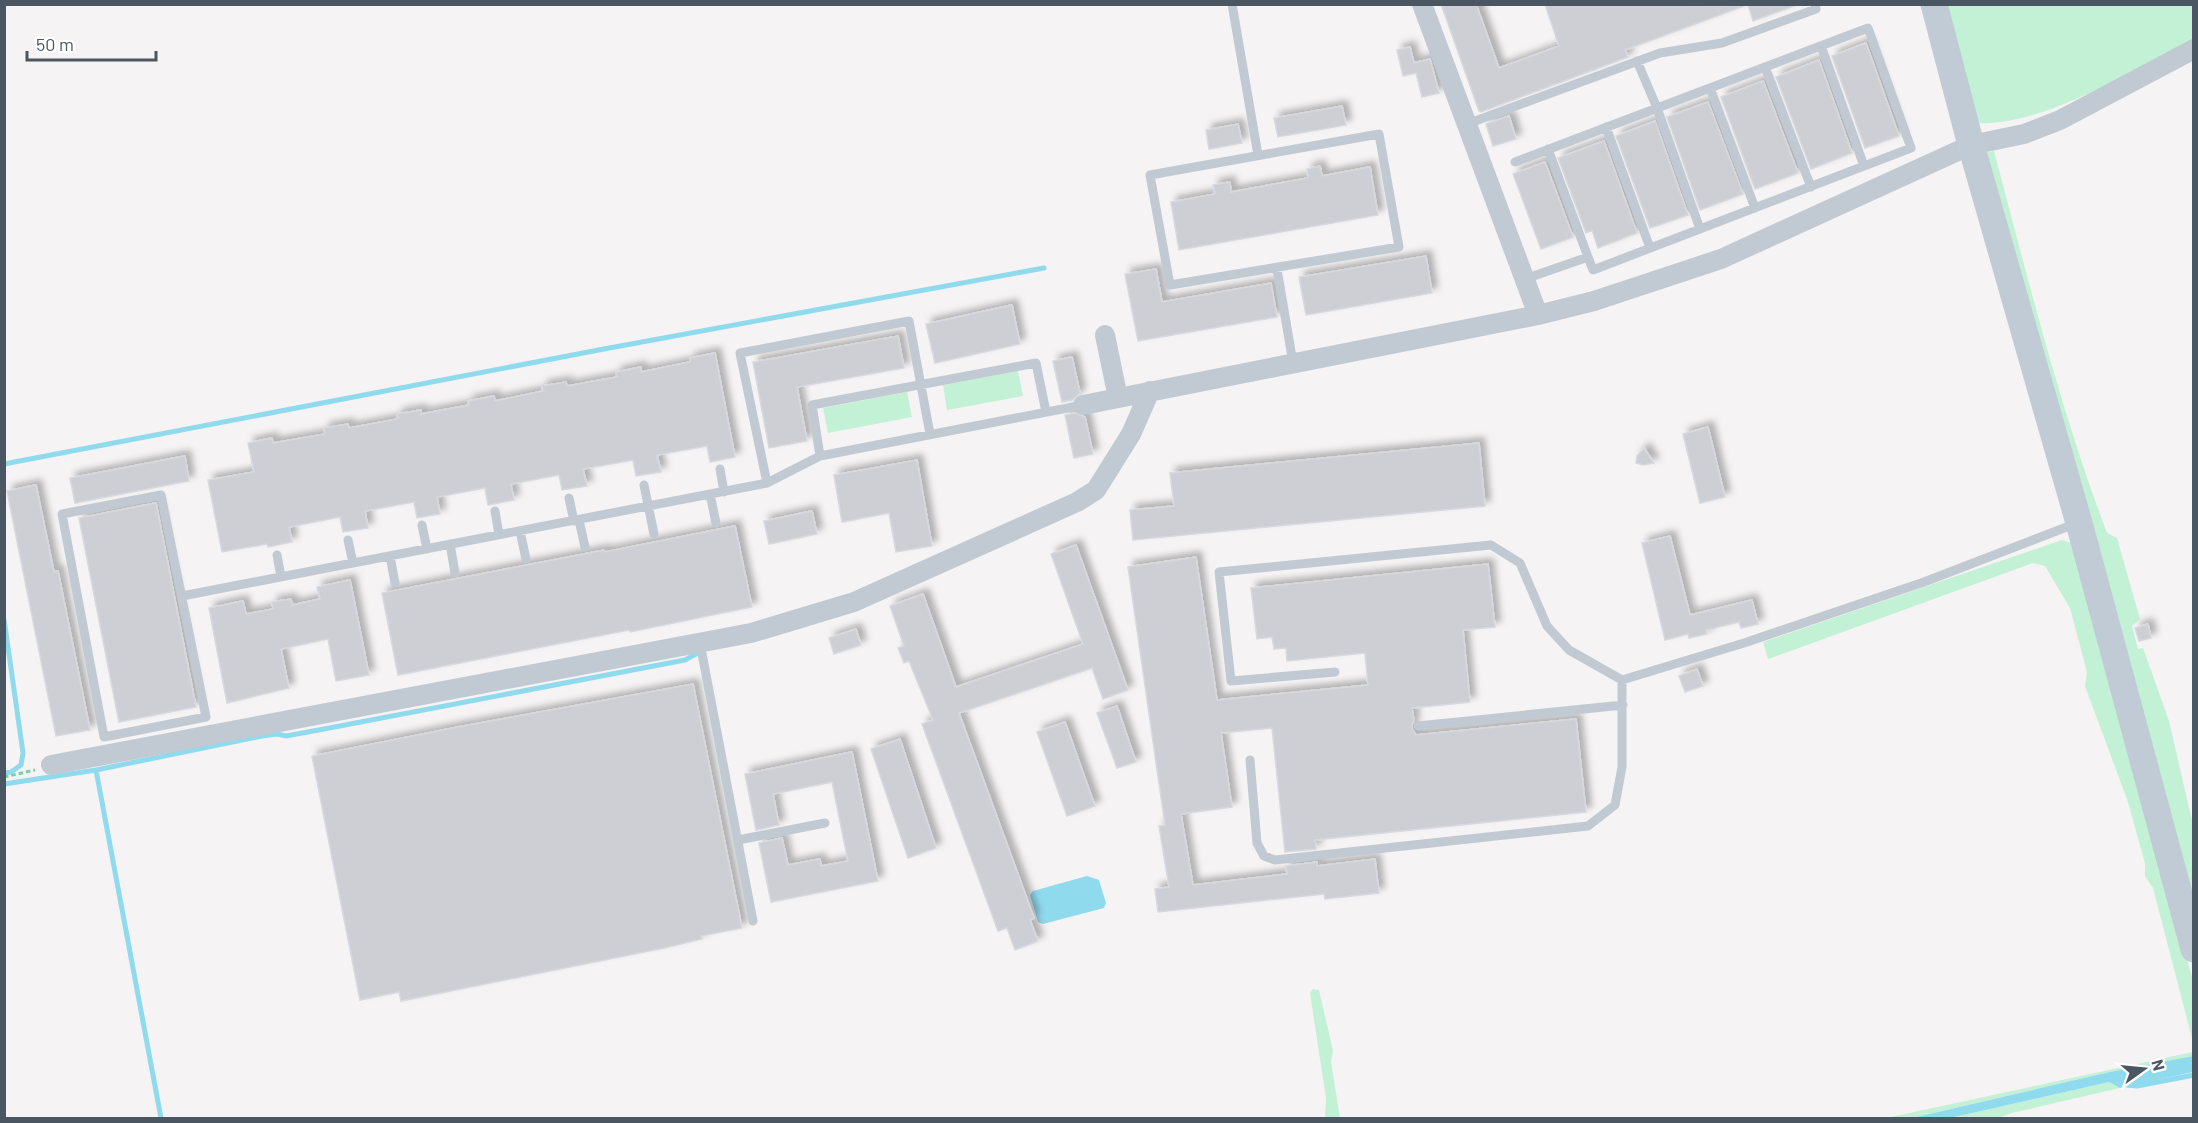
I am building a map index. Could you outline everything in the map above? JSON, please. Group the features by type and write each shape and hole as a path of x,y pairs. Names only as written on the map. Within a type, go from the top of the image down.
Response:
{"main road":[{"path":"1934,4 1971,145 2079,523 2193,949"}],"street":[{"path":"1422,4 1538,315"},
{"path":"1083,405 1538,315 1593,301 1721,259 1971,145 2024,134 2060,120 2193,49"},
{"path":"1105,335 1118,398"},
{"path":"51,765 751,633 854,602 1077,502 1096,490 1131,434 1150,391"}],"lane":[{"path":"1232,4 1258,155"},
{"path":"1467,124 1660,53 1722,43 1816,9 1815,4"},
{"path":"1515,162 1548,149 1868,28 1911,148 1593,270 1548,149"},
{"path":"1821,46 1864,166"},
{"path":"1637,61 1657,108 1700,229"},
{"path":"1765,67 1810,187"},
{"path":"1710,88 1755,208"},
{"path":"1606,127 1650,248"},
{"path":"1379,134 1399,247 1277,268 1170,285 1150,175 1379,134"},
{"path":"1525,279 1588,257"},
{"path":"1277,268 1293,363"},
{"path":"767,483 741,353 909,321 930,434"},
{"path":"820,456 812,405 1036,363 1046,412"},
{"path":"182,596 767,483 820,456 1083,405"},
{"path":"720,469 724,492"},
{"path":"644,485 654,534"},
{"path":"710,494 716,523"},
{"path":"161,495 182,596 206,717 104,737 62,514 161,495"},
{"path":"569,498 585,547"},
{"path":"495,511 499,535"},
{"path":"1335,672 1231,681 1219,572 1491,545 1520,563 1547,626 1569,650 1622,680 1744,643 1924,582 2079,523"},
{"path":"423,525 427,549"},
{"path":"520,531 526,559"},
{"path":"348,540 352,563"},
{"path":"450,544 455,573"},
{"path":"277,555 281,577"},
{"path":"390,556 396,583"},
{"path":"700,643 753,921"},
{"path":"1250,760 1257,843 1264,856 1275,860 1588,826 1615,805 1622,767 1622,680"},
{"path":"1418,726 1623,705"},
{"path":"738,840 825,823"}],"path":[{"path":"4,777 51,765"}],"green space":[{"path":"1944,5 2193,5 2193,41 2117,80 2059,106 2003,122 1979,123"},
{"path":"1994,151 2074,439 2107,533 2117,538 2140,619 2132,626 2138,649 2143,648 2169,721 2193,825 2193,894 1984,153"},
{"path":"1018,371 1023,396 947,410 943,385"},
{"path":"907,392 912,417 828,433 823,408"},
{"path":"2062,540 2074,544 2193,981 2193,1042 2153,888 2145,876 2145,863 2128,802 2085,686 2087,672 2070,608 2045,566 2033,563 1768,659 1763,642"},
{"path":"1313,989 1319,990 1333,1051 1331,1062 1340,1118 1325,1118 1326,1098 1310,993"},
{"path":"2193,1052 2193,1056 2110,1072 1912,1118 1886,1118"},
{"path":"2109,1082 2120,1088 1998,1118 1950,1118"}],"water":[{"path":"1087,876 1099,880 1106,903 1104,908 1043,924 1038,922 1030,895 1033,891"},
{"path":"2193,1056 2193,1072 2120,1088 2109,1082 1950,1118 1912,1118 2110,1072"}],"building":[{"path":"1441,4 1476,4 1499,68 1559,46 1545,4 1744,6 1625,50 1628,57 1481,112"},
{"path":"1748,4 1794,4 1794,6 1753,21"},
{"path":"1866,43 1899,136 1865,148 1832,56"},
{"path":"1410,47 1414,63 1430,59 1439,93 1422,97 1416,73 1403,76 1397,50"},
{"path":"1819,60 1852,153 1811,169 1776,77"},
{"path":"1763,81 1798,173 1755,189 1721,97"},
{"path":"1708,102 1743,194 1700,210 1667,117"},
{"path":"1342,106 1346,125 1278,137 1274,118"},
{"path":"1509,116 1516,139 1493,146 1486,124"},
{"path":"1655,121 1688,215 1650,228 1616,136"},
{"path":"1238,124 1242,143 1209,149 1206,130"},
{"path":"1604,141 1637,233 1598,248 1592,230 1586,233 1558,158"},
{"path":"1545,162 1573,237 1541,249 1513,174"},
{"path":"1320,166 1322,176 1370,167 1378,215 1179,250 1171,202 1215,194 1213,185 1230,182 1231,192 1308,178 1307,169"},
{"path":"1426,256 1432,293 1306,315 1299,277"},
{"path":"1156,269 1162,302 1271,283 1277,317 1138,341 1125,274"},
{"path":"1012,305 1020,344 935,363 926,324"},
{"path":"898,336 904,368 797,387 807,441 769,448 753,362"},
{"path":"715,353 735,457 710,462 707,446 657,455 661,472 636,476 633,460 583,469 587,486 562,490 559,475 511,484 514,500 488,505 485,488 437,497 440,514 417,518 414,502 365,511 368,528 343,532 340,517 289,527 292,542 222,552 208,480 254,472 248,443 272,438 273,443 325,434 324,428 348,424 349,428 398,419 397,414 421,410 421,414 469,405 468,401 494,396 495,401 543,391 542,386 566,382 567,386 617,377 616,372 641,367 641,372 690,362 690,358"},
{"path":"1072,357 1080,393 1072,400 1062,402 1053,361"},
{"path":"1075,413 1085,417 1093,454 1074,458 1065,415"},
{"path":"1708,427 1725,497 1700,503 1683,434"},
{"path":"1479,443 1485,506 1133,540 1130,510 1174,506 1170,473"},
{"path":"1644,448 1654,463 1643,465 1636,463 1637,456"},
{"path":"185,456 189,481 75,503 70,478"},
{"path":"917,460 932,546 896,552 889,513 842,522 834,475"},
{"path":"36,485 54,572 58,571 90,730 56,736 7,491"},
{"path":"156,503 196,707 119,722 79,518"},
{"path":"812,511 817,534 769,544 764,521"},
{"path":"735,526 752,607 398,675 382,593"},
{"path":"1670,536 1690,615 1752,600 1758,624 1741,628 1739,622 1706,630 1707,634 1689,638 1688,634 1665,640 1642,543"},
{"path":"1076,545 1128,690 1103,699 1092,668 959,713 1034,918 1030,920 1038,941 1015,950 1007,928 998,931 922,724 933,720 909,661 904,663 898,648 904,646 890,606 923,594 956,687 1083,644 1051,554"},
{"path":"1196,557 1217,700 1368,685 1365,653 1287,661 1286,648 1274,649 1272,637 1257,639 1251,588 1488,564 1495,627 1463,630 1470,702 1412,708 1414,721 1412,729 1416,735 1576,719 1586,812 1315,840 1316,849 1285,852 1272,728 1221,733 1232,807 1181,814 1193,885 1287,874 1286,866 1317,862 1317,866 1375,859 1379,893 1325,899 1324,894 1158,912 1155,889 1169,887 1159,826 1165,825 1128,567"},
{"path":"350,580 369,675 336,681 328,639 281,649 289,688 227,703 209,608 243,601 246,614 273,609 272,602 291,599 292,605 320,599 317,587"},
{"path":"2148,624 2151,638 2139,641 2135,628"},
{"path":"856,629 861,645 834,654 829,638"},
{"path":"1697,669 1703,686 1685,692 1679,676"},
{"path":"693,684 742,928 701,936 702,939 664,948 401,1001 399,992 360,1000 312,756"},
{"path":"1117,706 1136,762 1117,768 1097,713"},
{"path":"1065,722 1095,806 1067,816 1037,732"},
{"path":"900,739 936,848 908,858 871,749"},
{"path":"852,752 878,881 771,902 759,843 782,838 788,865 820,859 821,866 848,861 832,782 773,794 779,825 756,830 745,774"}],"waterway":[{"path":"4,464 604,349 1044,268"},
{"path":"4,619 23,753 21,765 11,772 4,773"},
{"path":"4,784 96,770 262,736 277,734 286,736 324,729 685,660 696,654"},
{"path":"96,770 161,1118"},
{"path":"2126,1085 2137,1086 2194,1075"}]}
